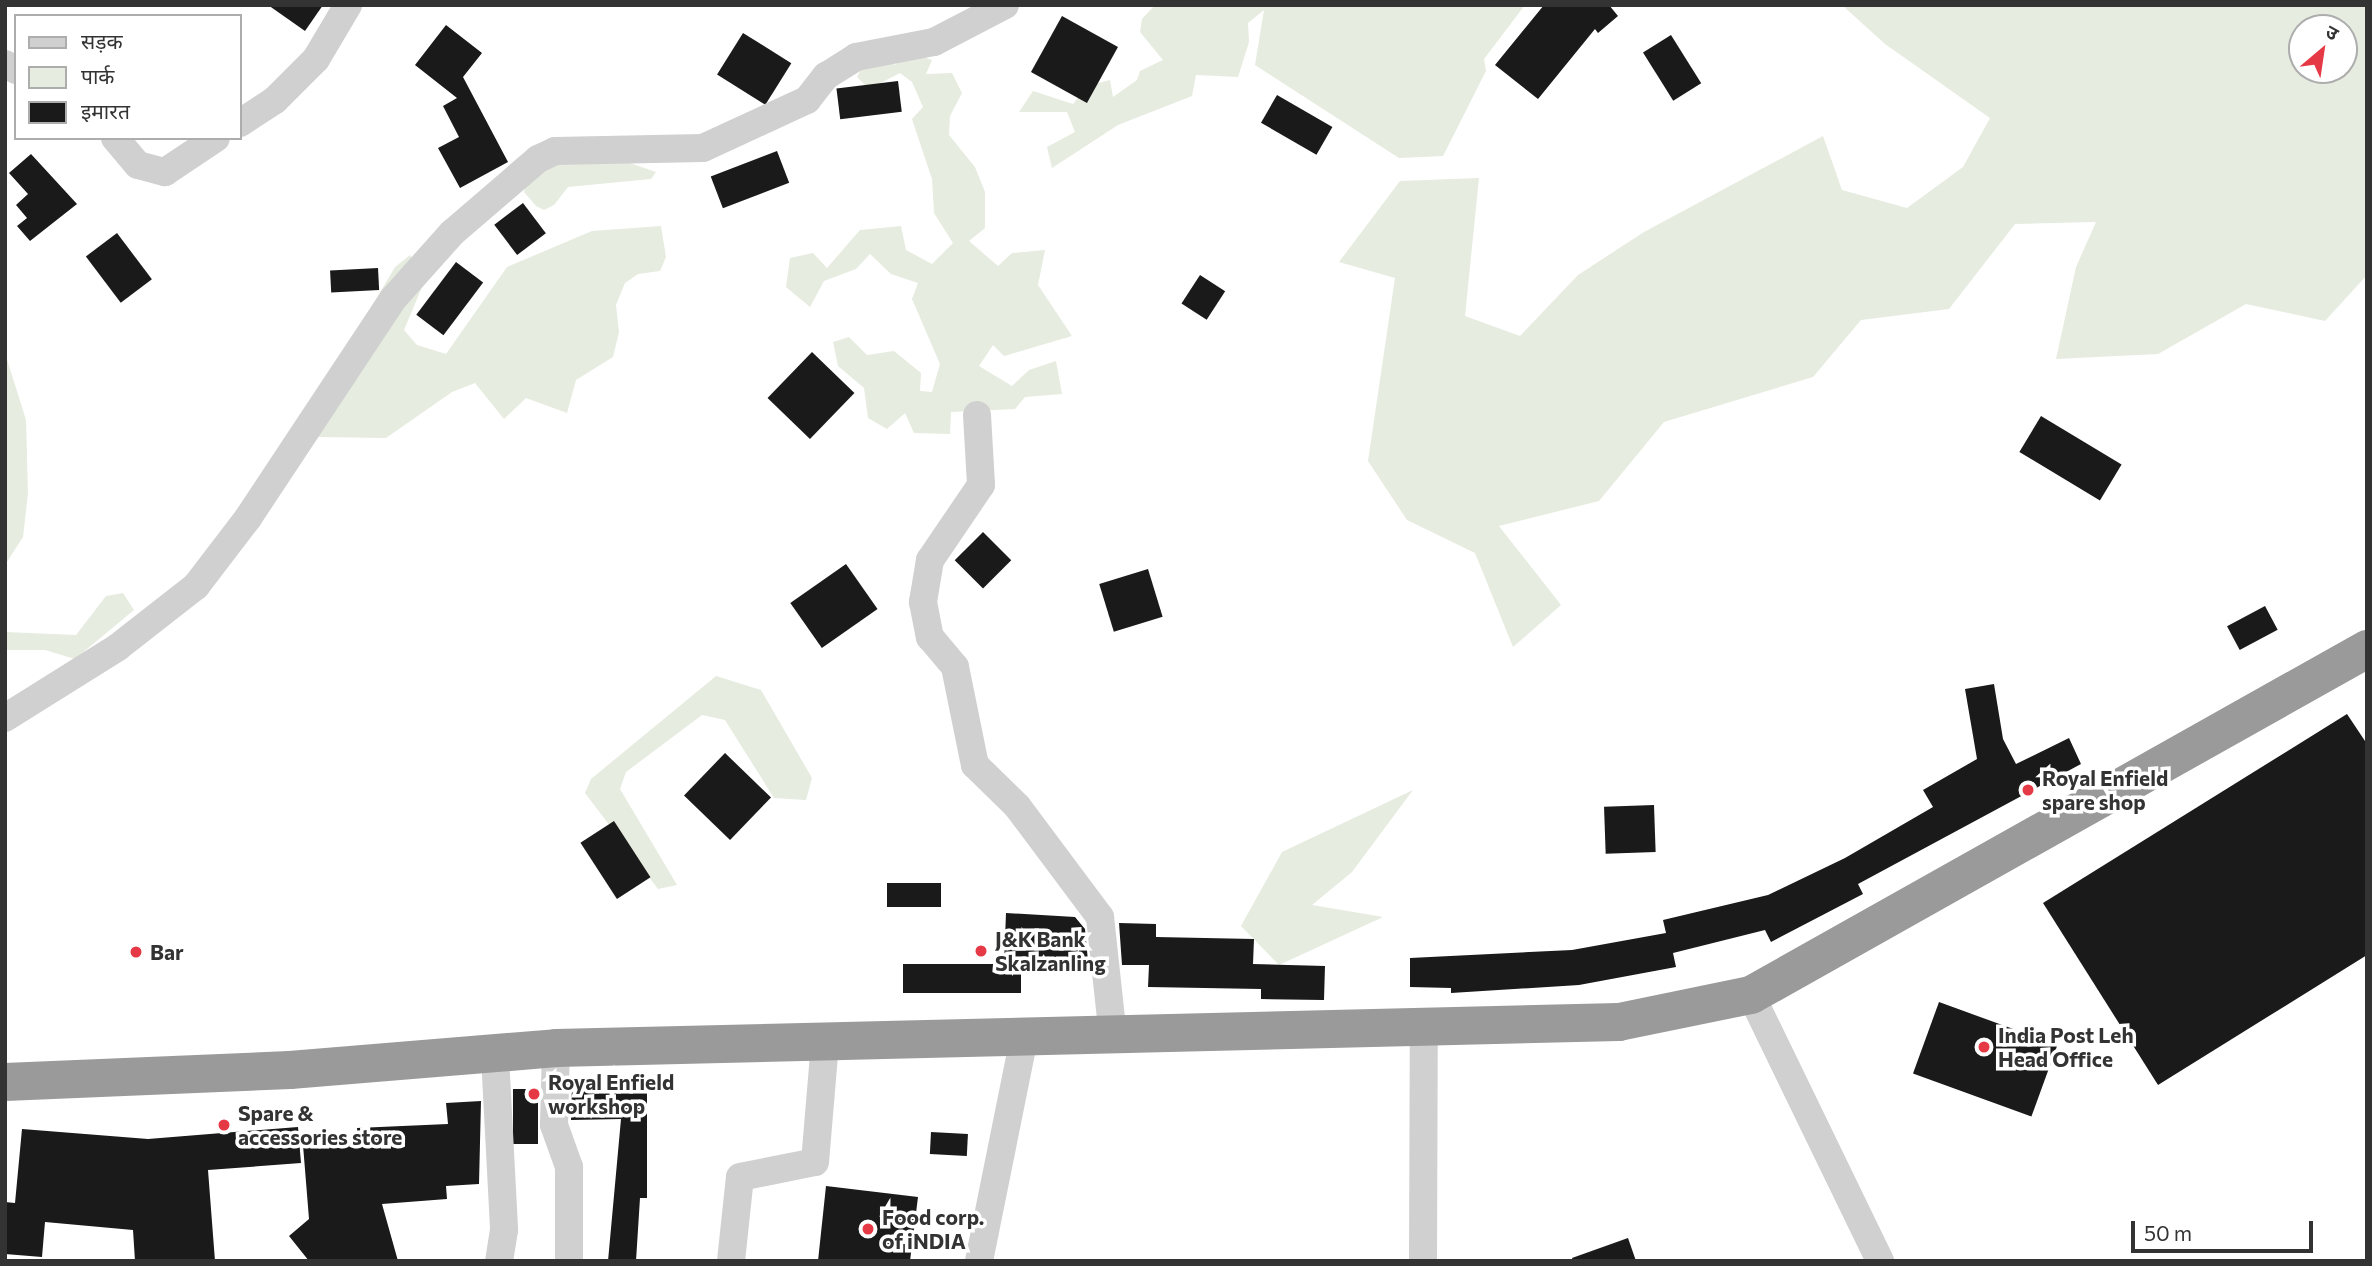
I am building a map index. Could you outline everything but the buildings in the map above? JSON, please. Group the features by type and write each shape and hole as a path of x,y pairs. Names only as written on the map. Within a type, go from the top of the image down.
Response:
{"highway":[{"path":"5,1082 495,1056 556,1048 1424,1029 1619,1022 1751,995 2367,649"}],"street":[{"path":"242,122 275,100 316,59 348,5"},
{"path":"5,718 118,647 196,586 248,519 393,299 452,233 538,159 555,151 703,148 807,100 826,76 856,57 934,42 1005,5"},
{"path":"117,140 138,165 165,172 213,140"},
{"path":"977,415 981,485 930,560 923,602 930,637 955,667 975,765 1017,806 1100,917 1113,1036"},
{"path":"1751,995 1880,1261"},
{"path":"1423,1261 1424,1029"},
{"path":"979,1261 1024,1038"},
{"path":"731,1261 740,1177 815,1162 825,1042"},
{"path":"556,1048 554,1125 569,1167 569,1261"},
{"path":"495,1056 504,1230 499,1261"}],"green space":[{"path":"1155,5 1525,5 1484,59 1486,71 1443,156 1399,158 1255,65 1264,10 1248,23 1249,42 1238,77 1196,75 1192,96 1118,125 1052,168 1047,147 1075,132 1067,112 1019,112 1033,91 1073,104 1087,86 1110,80 1113,97 1137,80 1140,71 1163,60 1140,32 1142,19"},
{"path":"1842,5 2367,5 2367,275 2325,321 2246,304 2158,354 2056,359 2076,267 2096,222 2015,224 1949,309 1861,320 1813,377 1664,422 1599,501 1499,526 1561,605 1513,647 1475,553 1407,520 1368,461 1395,278 1339,262 1400,181 1479,178 1465,316 1520,336 1578,275 1644,232 1823,136 1842,190 1907,208 1963,167 1990,118 1885,44"},
{"path":"913,53 932,60 926,74 952,73 962,93 950,116 949,135 975,167 985,192 985,228 969,241 998,266 1012,253 1045,250 1038,285 1072,336 1004,356 993,345 979,366 1012,386 1029,370 1056,361 1062,394 1025,397 1015,409 951,412 950,434 914,433 905,413 887,429 868,418 864,388 838,366 833,342 849,337 867,355 894,351 921,373 920,391 932,392 940,364 912,299 918,283 891,274 870,254 856,269 824,281 810,307 786,287 790,258 813,253 827,268 860,230 901,226 906,250 932,264 953,243 934,213 932,179 912,119 923,107 912,82 900,73 869,89 857,77 865,62 891,57 894,65"},
{"path":"574,159 624,161 656,172 651,179 568,187 554,205 544,210 536,206 524,192 526,185 547,169"},
{"path":"661,226 666,257 660,271 638,274 625,283 616,305 619,332 613,357 576,380 567,413 526,398 504,419 475,383 452,392 386,438 319,437 303,423 395,267 410,255 425,280 404,330 417,345 446,354 507,267 592,231"},
{"path":"5,353 26,420 28,493 23,537 5,565"},
{"path":"123,593 134,610 75,659 45,650 5,650 5,632 76,635 106,596"},
{"path":"716,676 761,690 812,778 806,800 774,798 725,720 702,715 626,772 620,789 677,885 658,889 585,793 591,779"},
{"path":"1413,790 1352,872 1312,905 1383,917 1279,965 1241,926 1282,852"}],"place":[{"name":"Royal Enfield spare shop","path":"2028,790"},
{"name":"J&K Bank Skalzanling","path":"981,951"},
{"name":"Bar","path":"136,952"},
{"name":"India Post Leh Head Office","path":"1984,1047"},
{"name":"Royal Enfield workshop","path":"534,1094"},
{"name":"Spare & accessories store","path":"224,1125"},
{"name":"Food corp. of iNDIA","path":"868,1229"}]}
